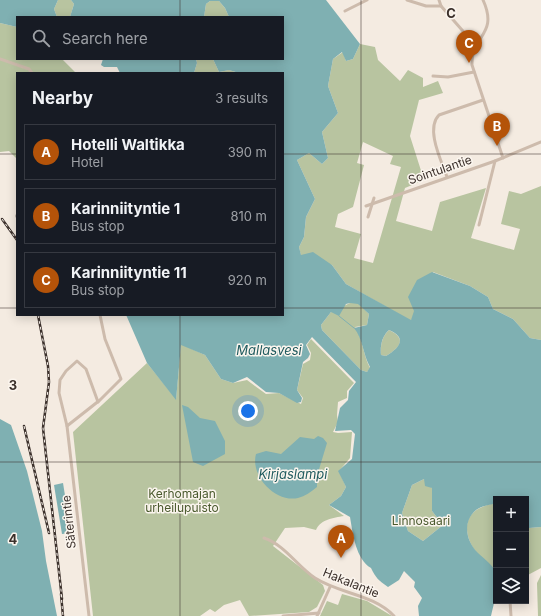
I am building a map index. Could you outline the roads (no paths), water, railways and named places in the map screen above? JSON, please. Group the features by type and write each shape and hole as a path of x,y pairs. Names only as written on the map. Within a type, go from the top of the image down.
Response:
{"street":[{"path":"345,11 367,0"},
{"path":"407,0 426,6 441,6"},
{"path":"439,0 441,6 476,46"},
{"path":"483,0 488,13 488,26 476,46 472,59 474,72 503,158"},
{"path":"0,59 29,69 31,72"},
{"path":"433,76 448,77 474,72"},
{"path":"447,177 434,138 436,118 484,100"},
{"name":"Sointulantie","path":"366,206 496,161 541,142"},
{"path":"479,225 496,161"},
{"path":"368,217 374,198"},
{"path":"68,426 98,402 121,379 105,339 100,316"},
{"name":"Säterintie","path":"89,616 68,426 59,393 60,380 66,371 77,361 86,369 98,402"},
{"name":"Hakalantie","path":"264,538 275,543 313,577 330,587 371,600 383,606 394,616"},
{"path":"283,616 318,614 330,587"},
{"path":"510,604 511,616"}],"water":[{"path":"0,0 58,0 54,9 57,16 16,16 16,27 0,23"},
{"name":"Mallasvesi","path":"71,0 326,0 360,44 353,59 346,61 342,52 333,59 328,86 338,113 322,132 328,158 322,164 309,153 297,160 315,199 306,217 304,237 299,247 301,255 313,252 332,265 346,284 411,320 414,311 408,297 417,280 432,272 470,286 488,297 493,309 513,319 530,338 541,340 541,527 529,528 529,496 493,496 493,504 476,510 467,526 468,537 474,548 493,568 494,604 491,616 419,616 418,606 422,598 414,587 415,582 404,571 399,580 388,587 378,579 371,568 362,559 356,546 350,517 329,505 341,496 346,487 338,471 352,459 355,434 351,430 335,431 340,408 348,400 349,391 356,382 312,337 306,345 310,354 303,362 297,390 302,398 301,402 297,403 279,393 266,392 247,377 233,383 221,379 205,355 181,345 176,400 147,363 126,316 284,316 284,72 236,72 229,70 219,72 213,60 284,60 284,16 229,16 225,8 219,1 210,1 206,4 204,16 70,16 74,4","holes":["350,303 358,304 369,314 367,325 354,328 357,332 370,367 367,372 361,370 322,330 321,325 331,312 339,316 346,304","389,330 398,336 400,343 395,350 386,356 381,355 383,338","424,479 425,486 432,488 432,511 443,525 423,541 408,531 402,513 412,485"]},
{"path":"103,60 196,60 197,63 194,72 120,72 117,67 104,67 101,65"},
{"path":"182,405 188,407 200,418 215,421 225,441 225,454 203,466 193,462"},
{"path":"0,419 11,425 27,471 42,531 46,561 57,616 0,616"},
{"name":"Kirjaslampi","path":"318,436 323,438 327,443 317,476 317,487 298,498 289,498 273,492 266,486 257,470 255,462 256,454 266,451 281,454 300,437 314,439"},
{"path":"63,483 71,533 62,534 54,485"}],"waterway":[{"path":"339,316 354,328"}],"railway":[{"path":"2,219 16,239"},
{"path":"38,316 48,366 49,382 43,428 62,599"},
{"path":"24,426 49,533"},
{"path":"61,594 63,616"}],"place":[{"name":"Karinniityntie 11","path":"469,63"},
{"name":"Karinniityntie 1","path":"497,146"},
{"name":"Hotelli Waltikka","path":"341,558"}],"park label":[{"name":"Kerhomajan urheilupuisto","path":"182,501"},
{"name":"Linnosaari","path":"421,521"}]}
